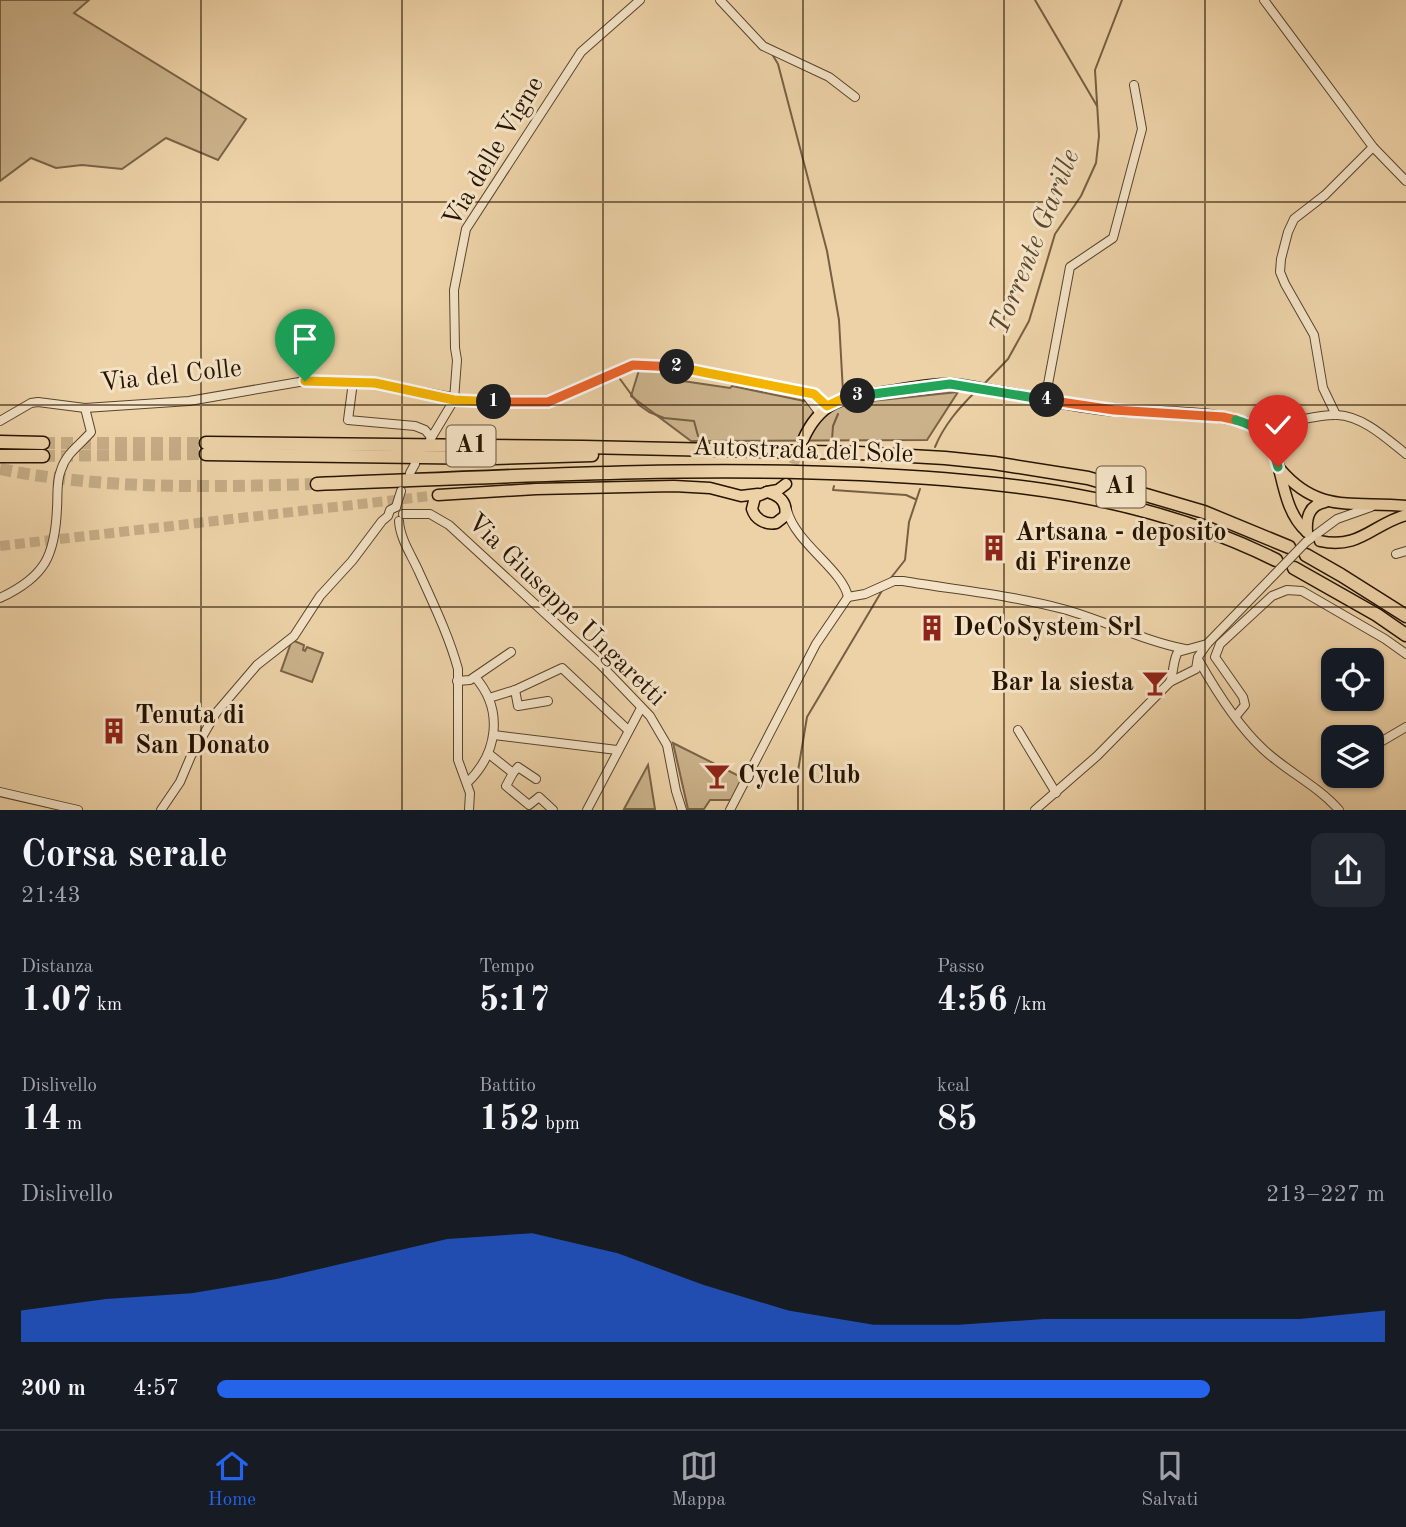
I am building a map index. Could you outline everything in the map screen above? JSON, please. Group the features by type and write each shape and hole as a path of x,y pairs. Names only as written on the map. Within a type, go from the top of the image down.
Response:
{"highway":[{"path":"0,442 43,449 0,456"},
{"name":"Autostrada del Sole","path":"206,449 736,451 945,458 1088,478 1204,512 1289,547"},
{"name":"Autostrada del Sole","path":"317,484 711,470 937,479 1027,487 1135,507 1198,528 1276,560"},
{"path":"1306,555 1406,617"},
{"path":"1294,568 1377,615 1406,635"}],"main road":[{"path":"803,440 810,424 823,409 853,397 935,385 964,386 1114,410 1239,420 1258,429 1272,443 1292,513 1307,537"},
{"path":"1278,467 1303,492 1328,501 1402,508 1395,518 1355,541 1339,544 1320,541"},
{"path":"438,495 536,489 674,486 710,488 741,495 763,493 785,504 783,519 768,523 759,519 741,495"},
{"path":"752,509 753,501 763,493"},
{"path":"1307,537 1308,517 1314,506 1328,501"}],"street":[{"name":"Via delle Vigne","path":"454,400 457,360 454,290 466,229 581,52 640,0"},
{"path":"720,0 763,47 829,77 855,97"},
{"path":"1264,0 1373,147 1406,181"},
{"path":"1045,400 1070,267 1113,238 1142,129 1134,85"},
{"path":"1336,415 1323,388 1314,335 1284,284 1280,259 1294,219 1325,195 1373,147"},
{"name":"Via del Colle","path":"0,421 37,402 85,408 189,401 305,381 375,383 454,400 548,402 623,369 642,364 690,369 802,391 823,409"},
{"path":"353,383 348,421 415,426 425,430 431,438 454,400"},
{"path":"0,598 21,588 37,574 55,541 60,470 73,450 91,432 85,408"},
{"path":"1272,443 1280,427 1287,422 1336,415 1351,417 1366,425 1406,454"},
{"path":"410,473 415,464"},
{"path":"161,810 180,782 191,756 216,713 257,665 295,636 320,596 352,561 390,510 396,507 401,491"},
{"path":"785,504 793,528 842,584 848,597"},
{"path":"396,507 402,510 400,533 454,654 458,669 458,760 470,793 469,810"},
{"path":"1035,810 1097,757 1170,682 1196,669 1207,644 1307,537 1346,515 1369,508 1402,508"},
{"name":"Via Giuseppe Ungaretti","path":"401,518 430,514 449,525 600,664 654,723 667,745 681,809"},
{"path":"388,516 393,521 401,518"},
{"path":"776,523 793,528"},
{"path":"1396,554 1406,551"},
{"path":"730,810 820,636 848,597 865,594 894,581 1061,608 1187,649 1199,659 1209,680 1263,749 1329,798 1339,810"},
{"path":"1236,716 1245,705 1215,657 1220,644 1266,602 1280,593 1302,591 1406,654"},
{"path":"1170,682 1175,667 1175,655 1207,644"},
{"path":"457,681 470,680 511,652"},
{"path":"1175,667 1209,680"},
{"path":"489,698 515,690 562,668 628,730"},
{"path":"467,783 477,774 489,754 494,735 489,698 475,677"},
{"path":"515,690 518,706 548,701"},
{"path":"587,810 641,708"},
{"path":"1384,740 1406,727"},
{"path":"1018,730 1056,793"},
{"path":"494,735 617,750"},
{"path":"489,754 513,774"},
{"path":"536,779 518,767 506,786 530,805 539,797 553,810"},
{"path":"0,792 78,810"}],"shaded area":[{"path":"0,0 89,0 74,13 246,119 218,160 166,138 122,169 82,165 56,168 31,158 0,181"},
{"path":"639,370 678,374 683,381 730,388 732,386 814,403 852,403 958,392 927,440 691,441 631,396"},
{"path":"292,640 304,645 305,651 307,647 323,653 312,682 281,671"},
{"path":"673,743 743,778 733,800 710,800 704,809 688,809"},
{"path":"648,765 655,809 624,809"}],"waterway":[{"path":"1035,0 1097,106"},
{"name":"Torrente Garille","path":"984,384 1008,359 1029,321 1055,234 1081,196 1096,163 1099,136 1095,70 1122,0"},
{"path":"772,54 778,64 827,251 839,320 843,392"},
{"path":"620,379 639,405 664,418 694,421 698,436"},
{"name":"Torrente Garille","path":"935,447 952,417 975,392"},
{"path":"832,440 833,426 838,414"},
{"path":"834,486 833,490 906,495 915,499"},
{"name":"Torrente Garille","path":"890,579 905,560 909,522 920,489"},
{"name":"Torrente Garille","path":"798,810 798,771 807,717 883,589"}],"tunnel":[{"path":"788,478 803,440"},
{"path":"43,443 206,443"},
{"path":"43,456 206,454"},
{"path":"0,469 79,481 158,486 317,484"},
{"path":"0,546 438,495"}],"place":[{"name":"Artsana - deposito di Firenze","path":"994,548"},
{"name":"DeCoSystem Srl","path":"932,628"},
{"name":"Bar la siesta","path":"1155,683"},
{"name":"Tenuta di San Donato","path":"114,731"},
{"name":"Cycle Club","path":"717,776"}],"route":[{"path":"305,381 375,383 454,400 548,402 633,365 642,364 690,369 802,391 819,396 827,406 844,398 950,384 1081,406 1239,420 1258,429 1269,439 1278,467"}]}
